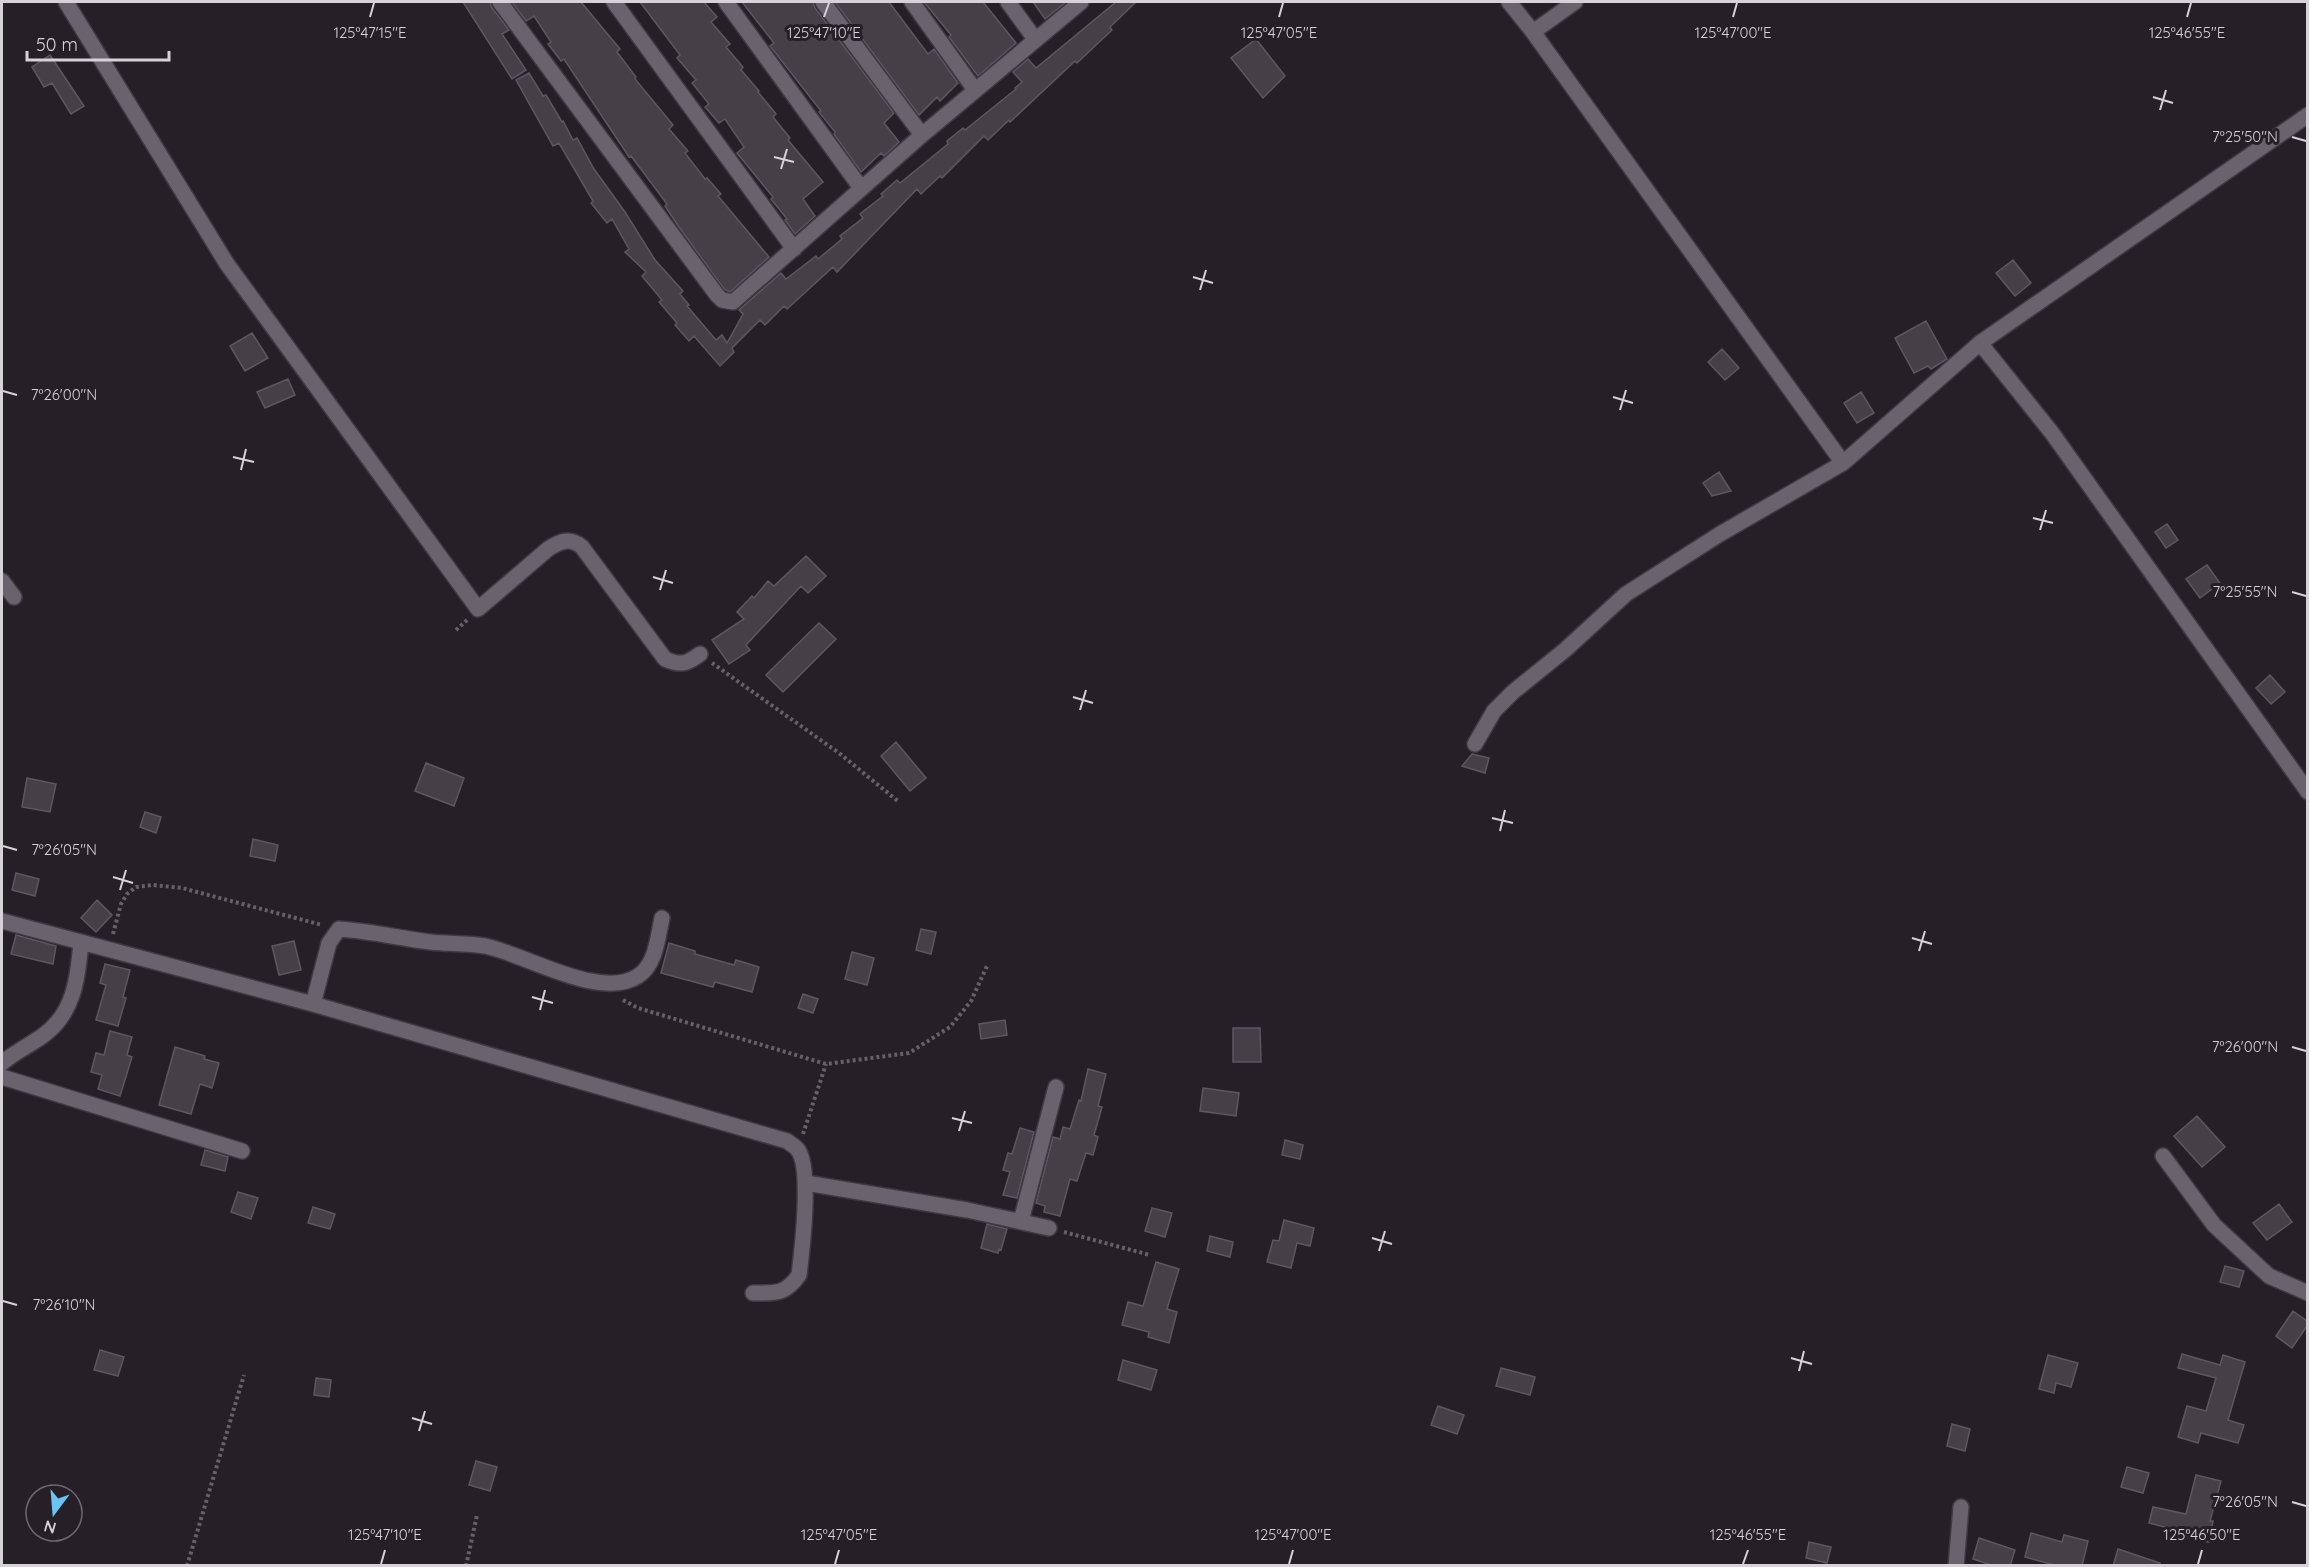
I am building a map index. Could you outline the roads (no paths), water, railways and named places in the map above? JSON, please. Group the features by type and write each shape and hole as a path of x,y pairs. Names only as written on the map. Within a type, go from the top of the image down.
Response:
{"street":[{"path":"66,2 227,264 478,609 548,549 559,542 569,540 582,547 665,659 681,664 689,662 700,654"},
{"path":"500,2 722,300 733,302 922,135 1081,2"},
{"path":"614,2 794,249"},
{"path":"726,2 861,188"},
{"path":"823,2 922,135"},
{"path":"912,2 975,90"},
{"path":"1008,2 1035,39"},
{"path":"1509,2 1533,32 1843,463"},
{"path":"1533,32 1575,2"},
{"path":"1475,744 1494,711 1513,692 1565,650 1626,594 1720,534 1843,463 1980,342 2307,114"},
{"path":"1980,342 2052,432 2307,792"},
{"path":"2,581 14,597"},
{"path":"313,1004 329,943 339,929 370,931 430,942 488,947 559,973 609,983 626,982 640,976 648,966 662,918"},
{"path":"2,921 313,1004 773,1136 787,1142 798,1150 803,1161 806,1183 799,1275 790,1287 776,1293 753,1293"},
{"path":"2,1063 57,1024 71,1000 77,979 81,942"},
{"path":"2,1077 242,1151"},
{"path":"1021,1221 1056,1087"},
{"path":"2163,1156 2214,1225 2269,1276 2307,1293"},
{"path":"806,1183 915,1200 1049,1228"},
{"path":"1956,1566 1961,1507"}]}
